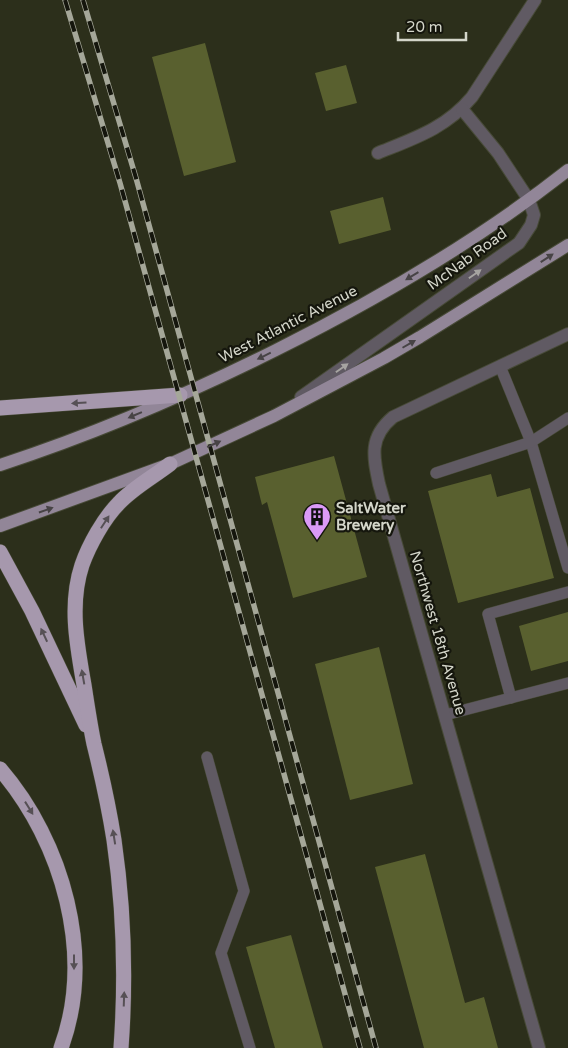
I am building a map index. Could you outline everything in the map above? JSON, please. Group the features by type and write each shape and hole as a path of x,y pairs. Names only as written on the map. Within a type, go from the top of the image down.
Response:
{"highway":[{"path":"0,408 180,396"},
{"path":"121,1048 124,981 118,874 108,807 94,743 79,654 75,617 77,588 82,565 100,528 118,504 170,464"},
{"path":"0,552 32,611 94,743"},
{"path":"0,769 22,796 43,833 59,875 70,916 75,959 74,980 69,1023 61,1048"}],"main road":[{"name":"West Atlantic Avenue","path":"0,465 97,430 180,396 298,339 382,294 462,246 529,200 568,170"},
{"path":"0,526 170,464 274,416 420,337 567,247"}],"street":[{"path":"378,152 432,131 462,109 472,97 535,0"},
{"name":"McNab Road","path":"274,416 518,243 531,225 534,215 529,200 498,153 462,109"},
{"name":"Northwest 18th Avenue","path":"539,1048 379,484 373,455 375,443 385,424 393,417 568,334"}],"lane":[{"path":"500,366 531,442 568,568"},
{"path":"436,473 531,442 568,418"},
{"path":"511,698 488,614 568,592"},
{"path":"445,716 568,683"},
{"path":"207,757 244,891 221,953 250,1048"}],"building":[{"path":"205,43 236,162 184,176 152,57"},
{"path":"346,65 357,103 326,111 315,73"},
{"path":"383,197 391,230 339,244 330,211"},
{"name":"SaltWater Brewery","path":"334,456 367,577 293,598 267,502 262,505 255,477"},
{"path":"491,474 497,497 530,488 554,578 458,603 428,491"},
{"path":"568,612 568,661 531,671 519,626"},
{"path":"379,647 413,784 350,800 315,664"},
{"path":"425,854 465,1003 484,997 498,1048 424,1048 375,867"},
{"path":"291,935 323,1048 275,1048 246,947"}],"railway":[{"path":"65,0 120,183 360,1048"},
{"path":"83,0 136,178 376,1048"}],"place":[{"name":"SaltWater Brewery","path":"317,541"}]}
